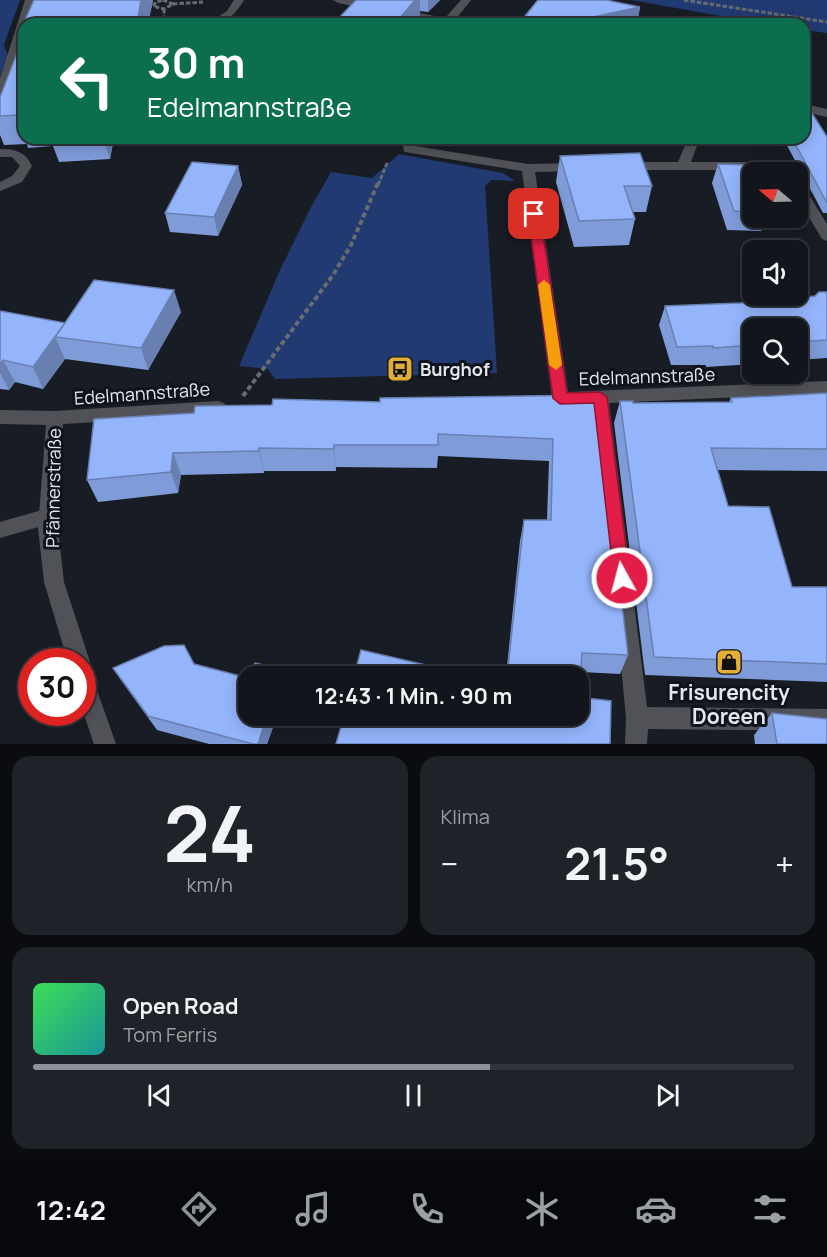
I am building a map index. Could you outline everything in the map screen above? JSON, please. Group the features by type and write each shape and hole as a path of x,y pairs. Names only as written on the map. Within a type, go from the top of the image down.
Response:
{"street":[{"path":"24,18 30,0"},
{"path":"222,18 231,13 239,0"},
{"path":"338,0 423,18"},
{"path":"451,18 466,0"},
{"path":"0,96 18,38"},
{"path":"810,109 827,113"},
{"path":"408,144 528,168 742,166"},
{"path":"683,165 692,144"},
{"path":"0,153 16,154 22,158 26,166 17,179 0,187"},
{"path":"528,168 560,398"},
{"path":"808,205 827,236"},
{"name":"Edelmannstraße","path":"539,399 827,387"},
{"path":"600,397 637,718 636,744"},
{"name":"Edelmannstraße","path":"0,417 55,418 236,407"},
{"name":"Pfännerstraße","path":"55,418 49,516 54,582 75,648"},
{"path":"0,530 49,516"},
{"path":"96,716 105,744"},
{"path":"637,718 827,720"}],"path":[{"path":"163,0 174,4 164,9 153,6 156,2 163,0"},
{"path":"684,0 801,18"},
{"path":"164,9 164,18"},
{"path":"810,19 827,22"},
{"path":"236,407 333,275 351,245 391,155 408,144"}],"shaded area":[{"path":"0,0 20,0 4,45 8,55 0,76"},
{"path":"631,0 827,0 827,33 810,31 810,18 732,18"},
{"path":"399,154 503,173 515,181 491,180 485,186 497,373 275,379 268,369 239,366 280,270 331,172 372,178"}],"building":[{"path":"34,0 141,0 138,18 26,18"},
{"path":"356,0 415,0 400,18 339,18"},
{"path":"538,0 606,0 640,7 589,18 525,16"},
{"path":"18,50 18,115 0,116 0,97"},
{"path":"810,110 827,137 827,203 808,168 808,162 805,162 795,144 810,144"},
{"path":"640,153 652,186 624,186 635,219 579,221 560,156"},
{"path":"192,162 238,166 214,217 165,213"},
{"path":"718,164 742,165 742,211 734,211"},
{"path":"94,280 174,290 141,348 55,337"},
{"path":"819,292 827,292 827,340 808,341 808,318 742,318 742,346 677,347 665,306 742,303 742,306 808,306 808,297 815,296"},
{"path":"1,311 65,323 33,367 3,360 0,365"},
{"path":"827,393 827,449 711,448 728,506 769,507 792,587 827,587 827,664 654,657 620,401 633,401 633,403 732,402 731,398"},
{"path":"591,395 592,400 598,400 628,655 582,653 581,666 508,666 524,520 551,520 553,439 438,434 438,445 334,445 334,449 259,448 259,451 173,453 171,472 87,480 94,419 194,413 195,406 272,405 273,399 380,402 380,398"},
{"path":"184,645 194,664 238,675 238,726 264,726 258,744 148,716 113,668 164,646"},
{"path":"361,650 430,666 357,666"},
{"path":"255,663 269,666 254,666"},
{"path":"589,698 611,701 610,744 336,744 341,726 589,726"},
{"path":"772,713 827,719 827,744 777,744"}],"slow traffic":[{"path":"544,285 556,365"}],"place":[{"name":"Burghof","path":"400,369"},
{"name":"Frisurencity Doreen","path":"729,662"}],"route":[{"path":"534,214 560,398 600,397 622,578"}]}
